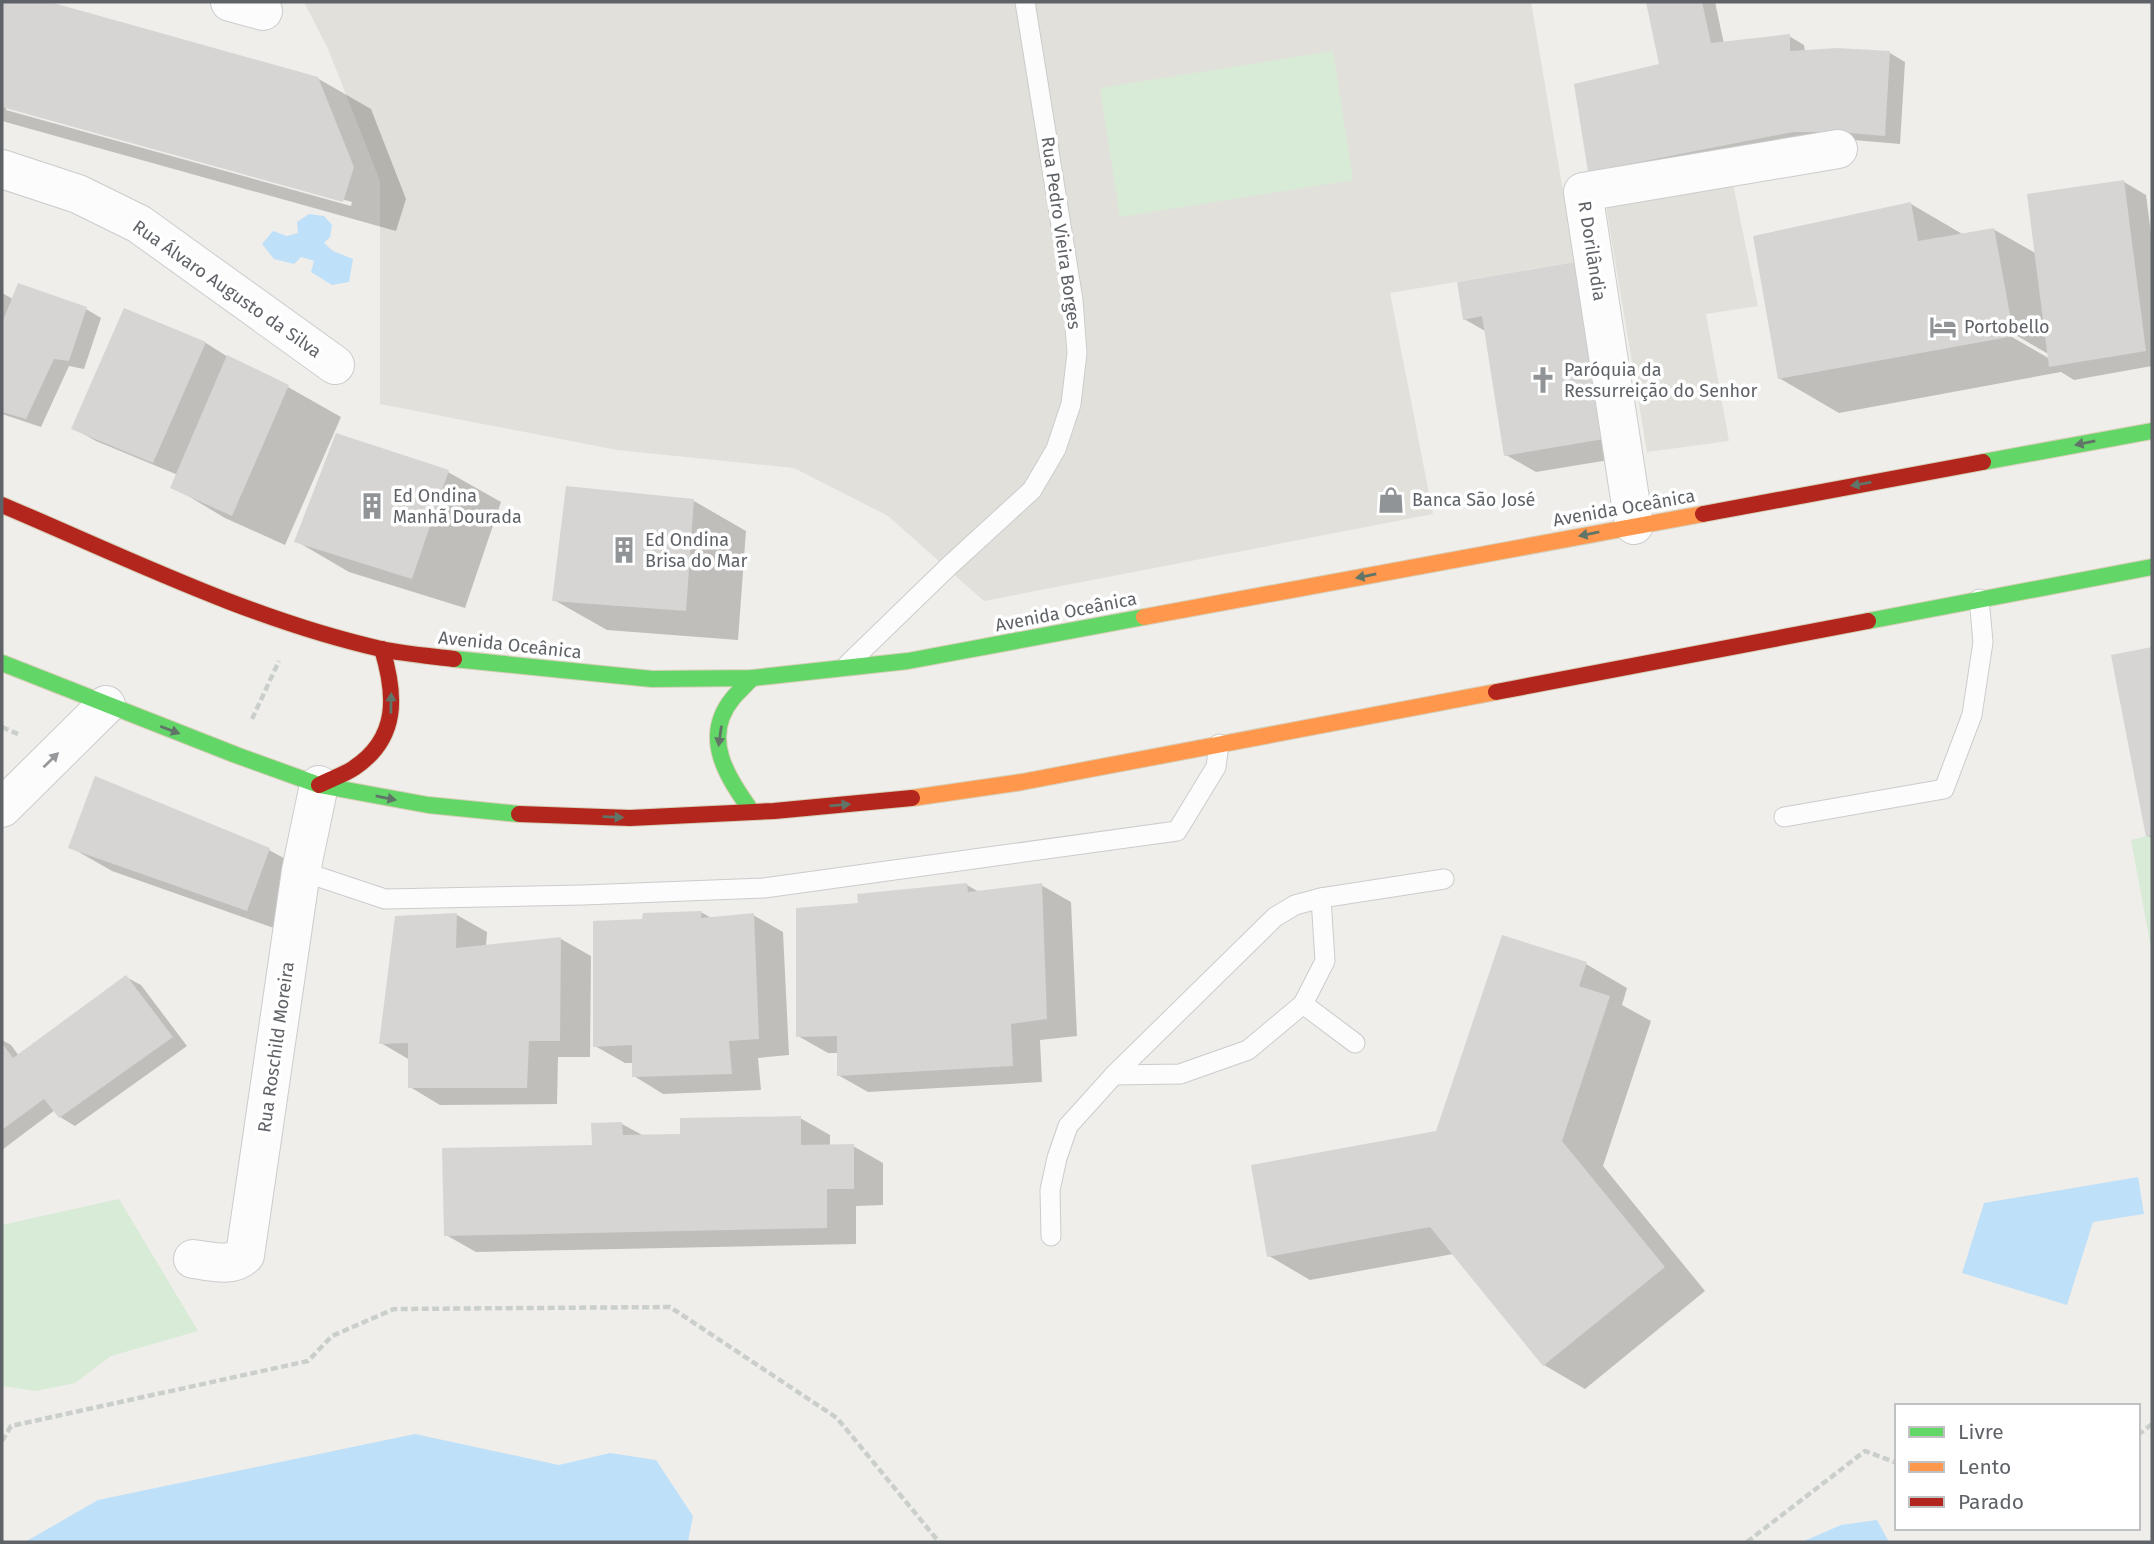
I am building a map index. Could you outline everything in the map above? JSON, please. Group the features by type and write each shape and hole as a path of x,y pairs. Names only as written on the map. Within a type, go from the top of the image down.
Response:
{"main road":[{"name":"Avenida Oceânica","path":"2,505 209,593 296,625 382,649 468,661 652,679 752,678 908,662 2152,430"},
{"path":"2,663 319,785 428,806 532,815 630,818 752,812 899,800 1022,782 2152,567"},
{"path":"319,785 354,768 378,747 392,713 391,678 382,649"},
{"path":"752,678 732,700 722,722 718,748 728,778 752,812"}],"street":[{"name":"R Dorilândia","path":"1634,525 1583,192 1838,149"},
{"name":"Rua Álvaro Augusto da Silva","path":"2,169 78,194 139,224 335,365"},
{"path":"2,808 106,705"},
{"name":"Rua Roschild Moreira","path":"193,1259 227,1263 239,1261 245,1255 301,871 319,785"}],"lane":[{"name":"Rua Pedro Vieira Borges","path":"843,669 1032,490 1056,449 1071,404 1077,353 1073,300 1025,2"},
{"path":"1784,817 1944,789 1972,715 1983,642 1979,599"},
{"path":"301,871 385,899 764,888 1163,833 1177,831 1216,767 1219,744"},
{"path":"1051,1236 1050,1190 1068,1126 1091,1098 1275,917 1295,905 1321,898 1444,879"},
{"path":"1114,1075 1180,1073 1248,1050 1303,1004 1325,961 1321,898"},
{"path":"1303,1004 1355,1043"}],"path":[{"path":"236,755 296,625"},
{"path":"2,1441 11,1426 308,1361 332,1336 394,1309 670,1307 837,1418 939,1542"},
{"path":"1747,1542 1865,1451 1895,1462"}],"shaded area":[{"path":"304,2 1531,2 1575,262 1390,293 1433,514 984,601 888,516 794,468 617,450 380,404 380,181 328,49"},
{"path":"1733,184 1758,306 1706,314 1729,441 1647,452 1606,207"}],"green space":[{"path":"1333,51 1353,180 1120,217 1100,88"},
{"path":"2152,835 2152,953 2131,840"},
{"path":"119,1199 198,1331 111,1356 75,1383 36,1391 2,1386 2,1225"}],"water":[{"path":"309,214 324,216 332,225 330,237 324,243 333,251 353,259 349,282 332,285 311,272 314,261 301,257 294,264 274,259 262,244 273,231 287,236 298,233 297,222"},
{"path":"2138,1177 2144,1214 2093,1222 2067,1305 1962,1273 1984,1203"},
{"path":"415,1434 559,1465 610,1453 656,1460 693,1516 688,1542 25,1542 98,1500"},
{"path":"1877,1520 1889,1542 1802,1542 1841,1525"}],"building":[{"path":"2,2 50,2 318,77 354,167 343,202 2,107"},
{"path":"1646,2 1702,2 1711,43 1790,34 1790,51 1837,48 1890,51 1885,136 1793,132 1588,172 1574,84 1659,64"},
{"path":"2124,180 2146,351 2049,367 2027,194"},
{"path":"1911,202 1918,241 1994,228 2014,336 1778,379 1753,236"},
{"name":"Paróquia da Ressurreição do Senhor","path":"1575,262 1604,439 1504,456 1482,316 1463,320 1457,282"},
{"path":"18,283 87,307 69,361 54,359 26,419 2,412 2,323"},
{"path":"124,308 206,342 153,463 71,429"},
{"path":"227,355 289,385 232,516 170,488"},
{"name":"Ed Ondina Manhã Dourada","path":"336,433 449,470 412,579 294,542"},
{"name":"Ed Ondina Brisa do Mar","path":"566,486 694,499 686,611 552,601"},
{"path":"2152,647 2152,835 2146,837 2111,655"},
{"path":"95,776 270,848 247,911 68,848"},
{"path":"967,883 968,892 1042,883 1047,1019 1011,1024 1013,1066 837,1076 837,1036 796,1037 796,908 858,903 857,894"},
{"path":"702,911 701,918 754,913 759,1039 729,1041 732,1074 632,1077 632,1045 593,1047 593,921 642,919 643,913"},
{"path":"457,913 456,948 561,937 560,1041 529,1041 527,1088 408,1088 408,1043 379,1044 395,916"},
{"path":"1502,935 1587,962 1579,986 1610,996 1562,1141 1665,1267 1543,1366 1430,1227 1267,1257 1251,1165 1436,1131"},
{"path":"126,975 173,1037 59,1118 44,1099 2,1130 2,1043 13,1058"},
{"path":"801,1116 801,1145 854,1144 854,1189 827,1189 827,1228 444,1236 442,1148 592,1145 591,1123 622,1122 623,1135 680,1134 680,1118"}],"traffic: fast":[{"path":"1983,462 2152,431"},
{"path":"1868,621 2152,567"},
{"path":"454,659 652,679 752,678 908,661 1144,617"},
{"path":"2,663 319,785 428,805 519,814"},
{"path":"752,678 723,713 718,743 727,772 752,812"}],"traffic: slow":[{"path":"1144,617 1703,514"},
{"path":"912,798 1022,782 1496,692"}],"traffic: jam":[{"path":"1703,514 1983,462"},
{"path":"2,505 188,585 283,621 381,649 454,659"},
{"path":"1496,692 1868,621"},
{"path":"319,785 350,770 369,756 386,729 391,699 382,649"},
{"path":"519,814 630,818 774,811 912,798"}],"place":[{"name":"Portobello","path":"1943,327"},
{"name":"Paróquia da Ressurreição do Senhor","path":"1543,380"},
{"name":"Banca São José","path":"1391,500"},
{"name":"Ed Ondina Manhã Dourada","path":"372,506"},
{"name":"Ed Ondina Brisa do Mar","path":"624,550"}]}
